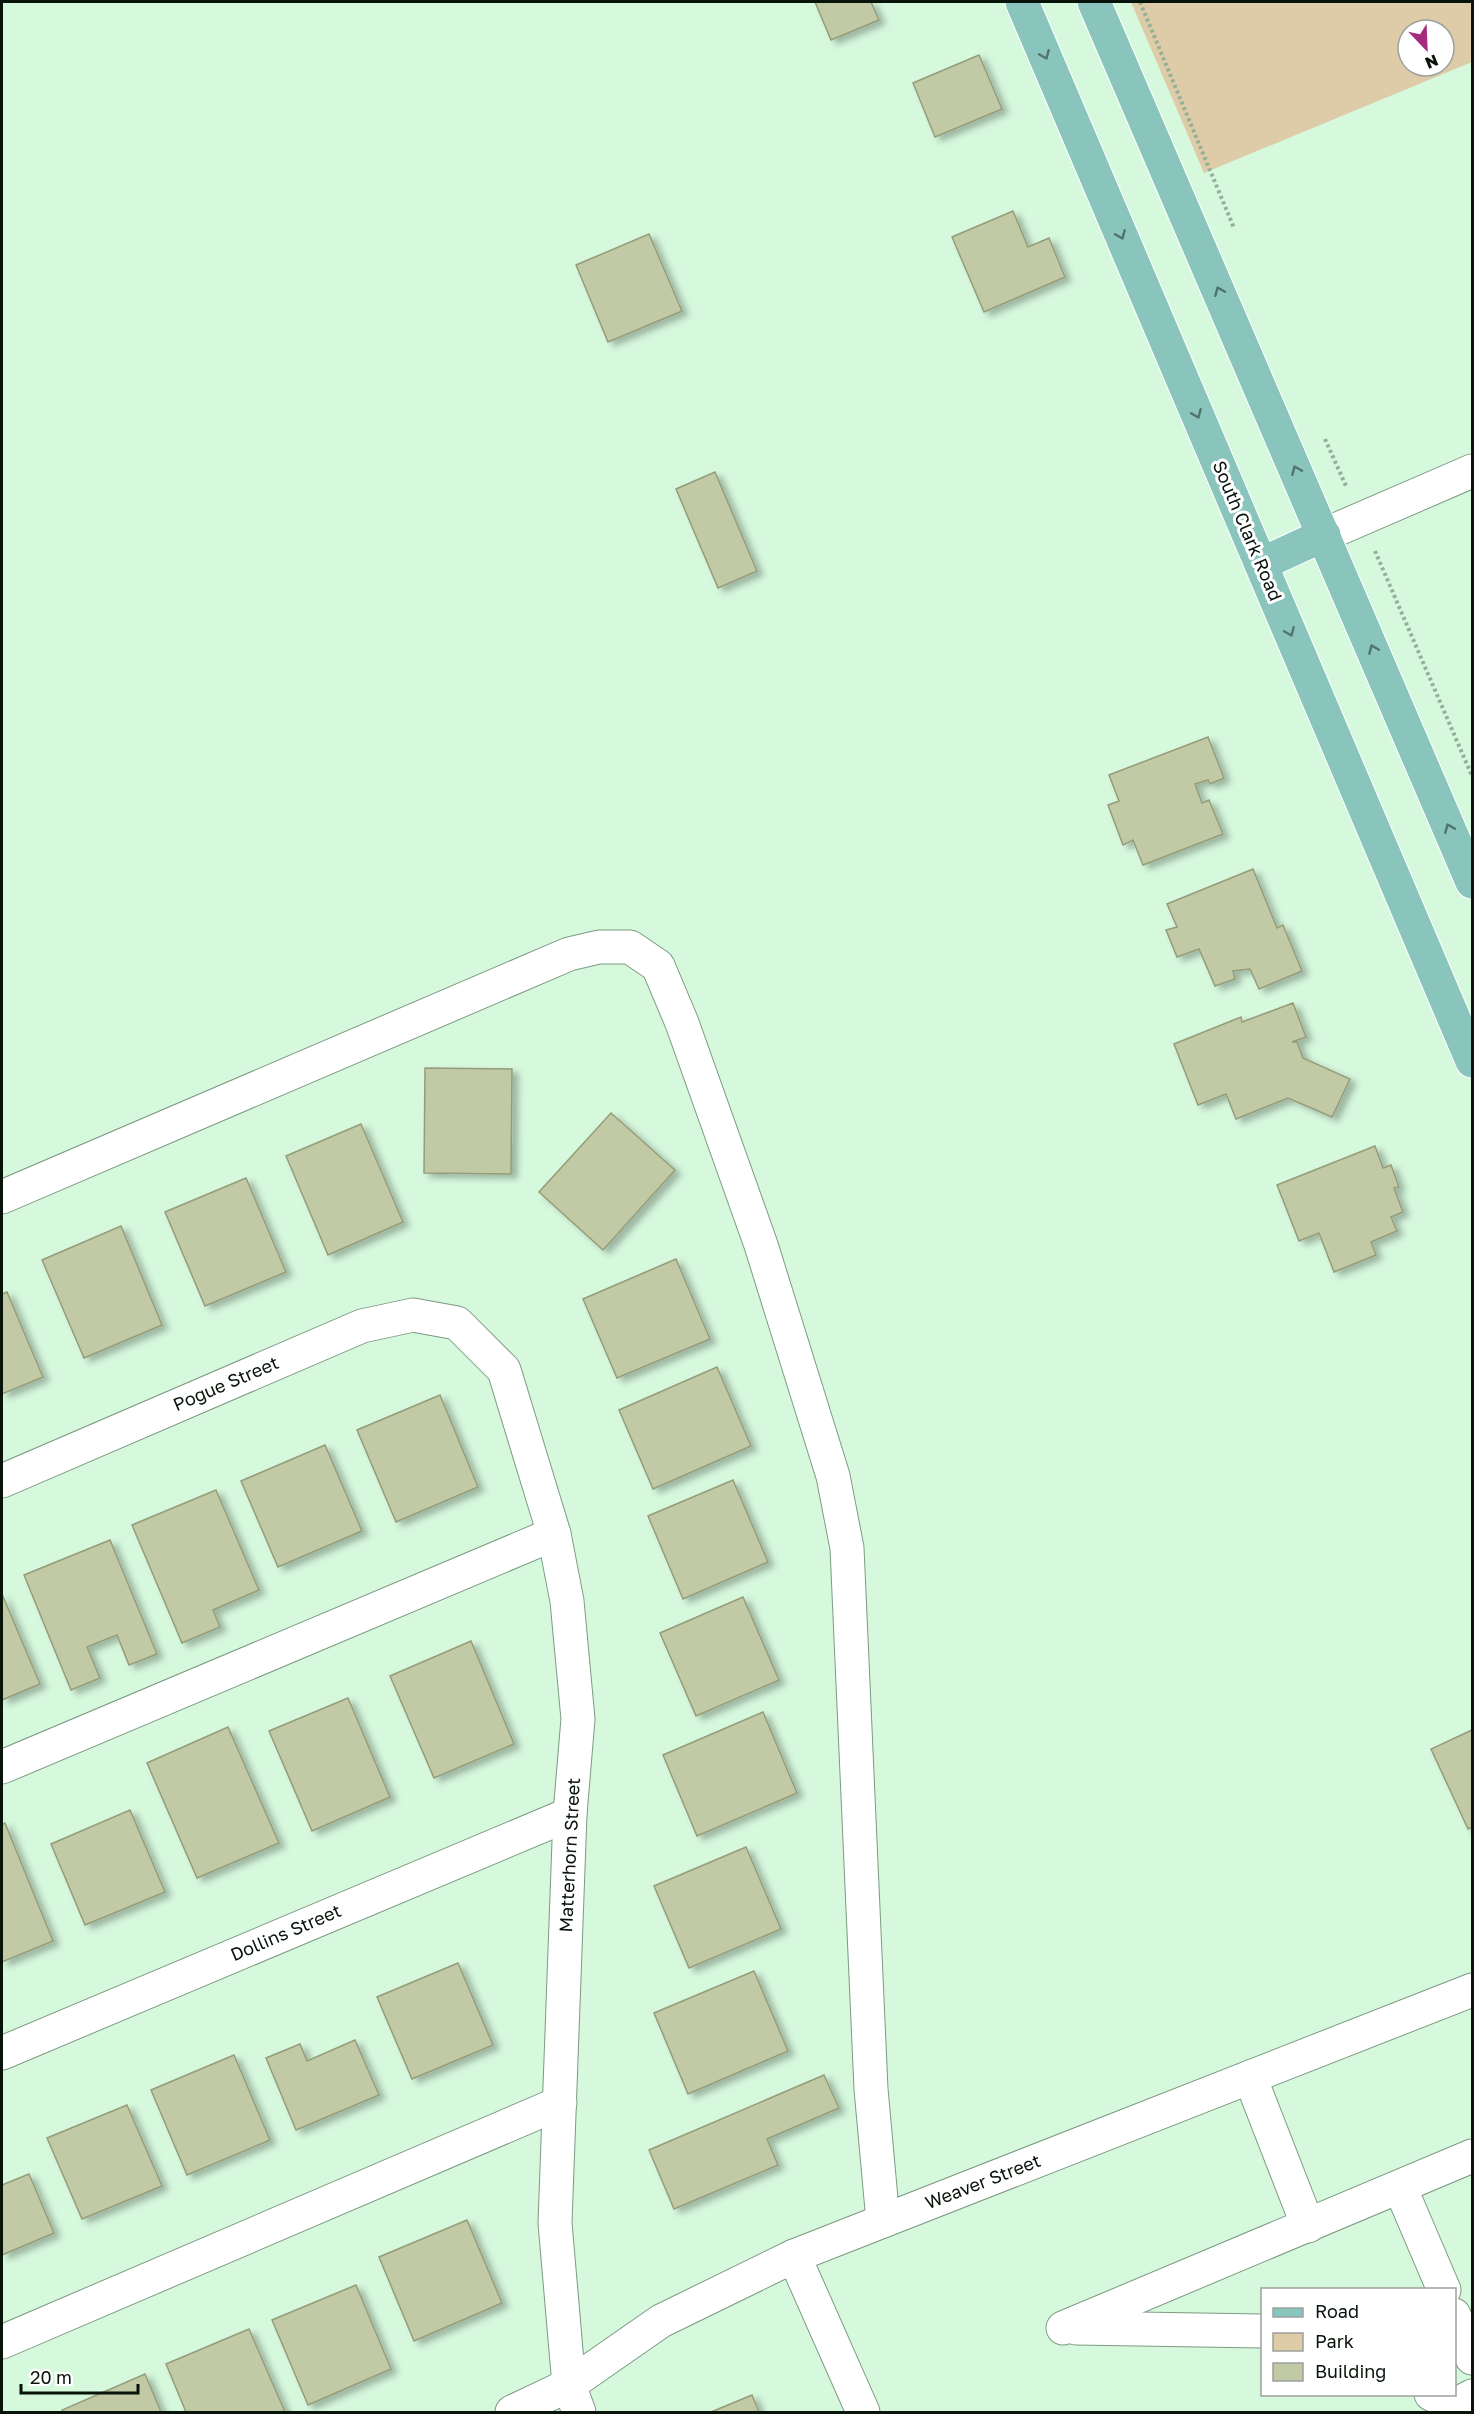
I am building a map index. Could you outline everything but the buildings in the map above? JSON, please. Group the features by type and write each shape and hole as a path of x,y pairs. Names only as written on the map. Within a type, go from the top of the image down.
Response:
{"main road":[{"name":"South Clark Road","path":"1022,2 1261,564 1466,1026 1473,1061"},
{"path":"1095,2 1473,882"},
{"path":"1261,564 1324,535"}],"street":[{"path":"1324,535 1473,471"},
{"path":"2,1197 569,954 599,947 630,947 658,966 682,1023 760,1245 833,1476 847,1548 871,2089 883,2221"},
{"name":"Pogue Street","path":"2,1480 362,1326 413,1316 457,1323"},
{"name":"Matterhorn Street","path":"457,1323 504,1370 554,1534 567,1601 578,1719 570,1814 555,2223 574,2399"},
{"path":"2,1767 554,1534"},
{"name":"Dollins Street","path":"2,2053 570,1814"},
{"name":"Weaver Street","path":"512,2412 574,2399 661,2321 794,2256 1473,1990"},
{"path":"1250,2077 1308,2226"},
{"path":"2,2342 560,2103"},
{"path":"1261,2331 1063,2328 1473,2156"},
{"path":"1400,2187 1444,2288"},
{"path":"794,2256 863,2412"},
{"path":"1456,2317 1473,2358"},
{"path":"1435,2396 1455,2405 1473,2396"}],"path":[{"path":"1140,2 1238,237"},
{"path":"1324,437 1407,620 1473,776"}],"green space":[{"path":"1131,2 1472,2 1472,62 1456,69 1456,18 1396,18 1396,78 1433,78 1204,173"}]}
